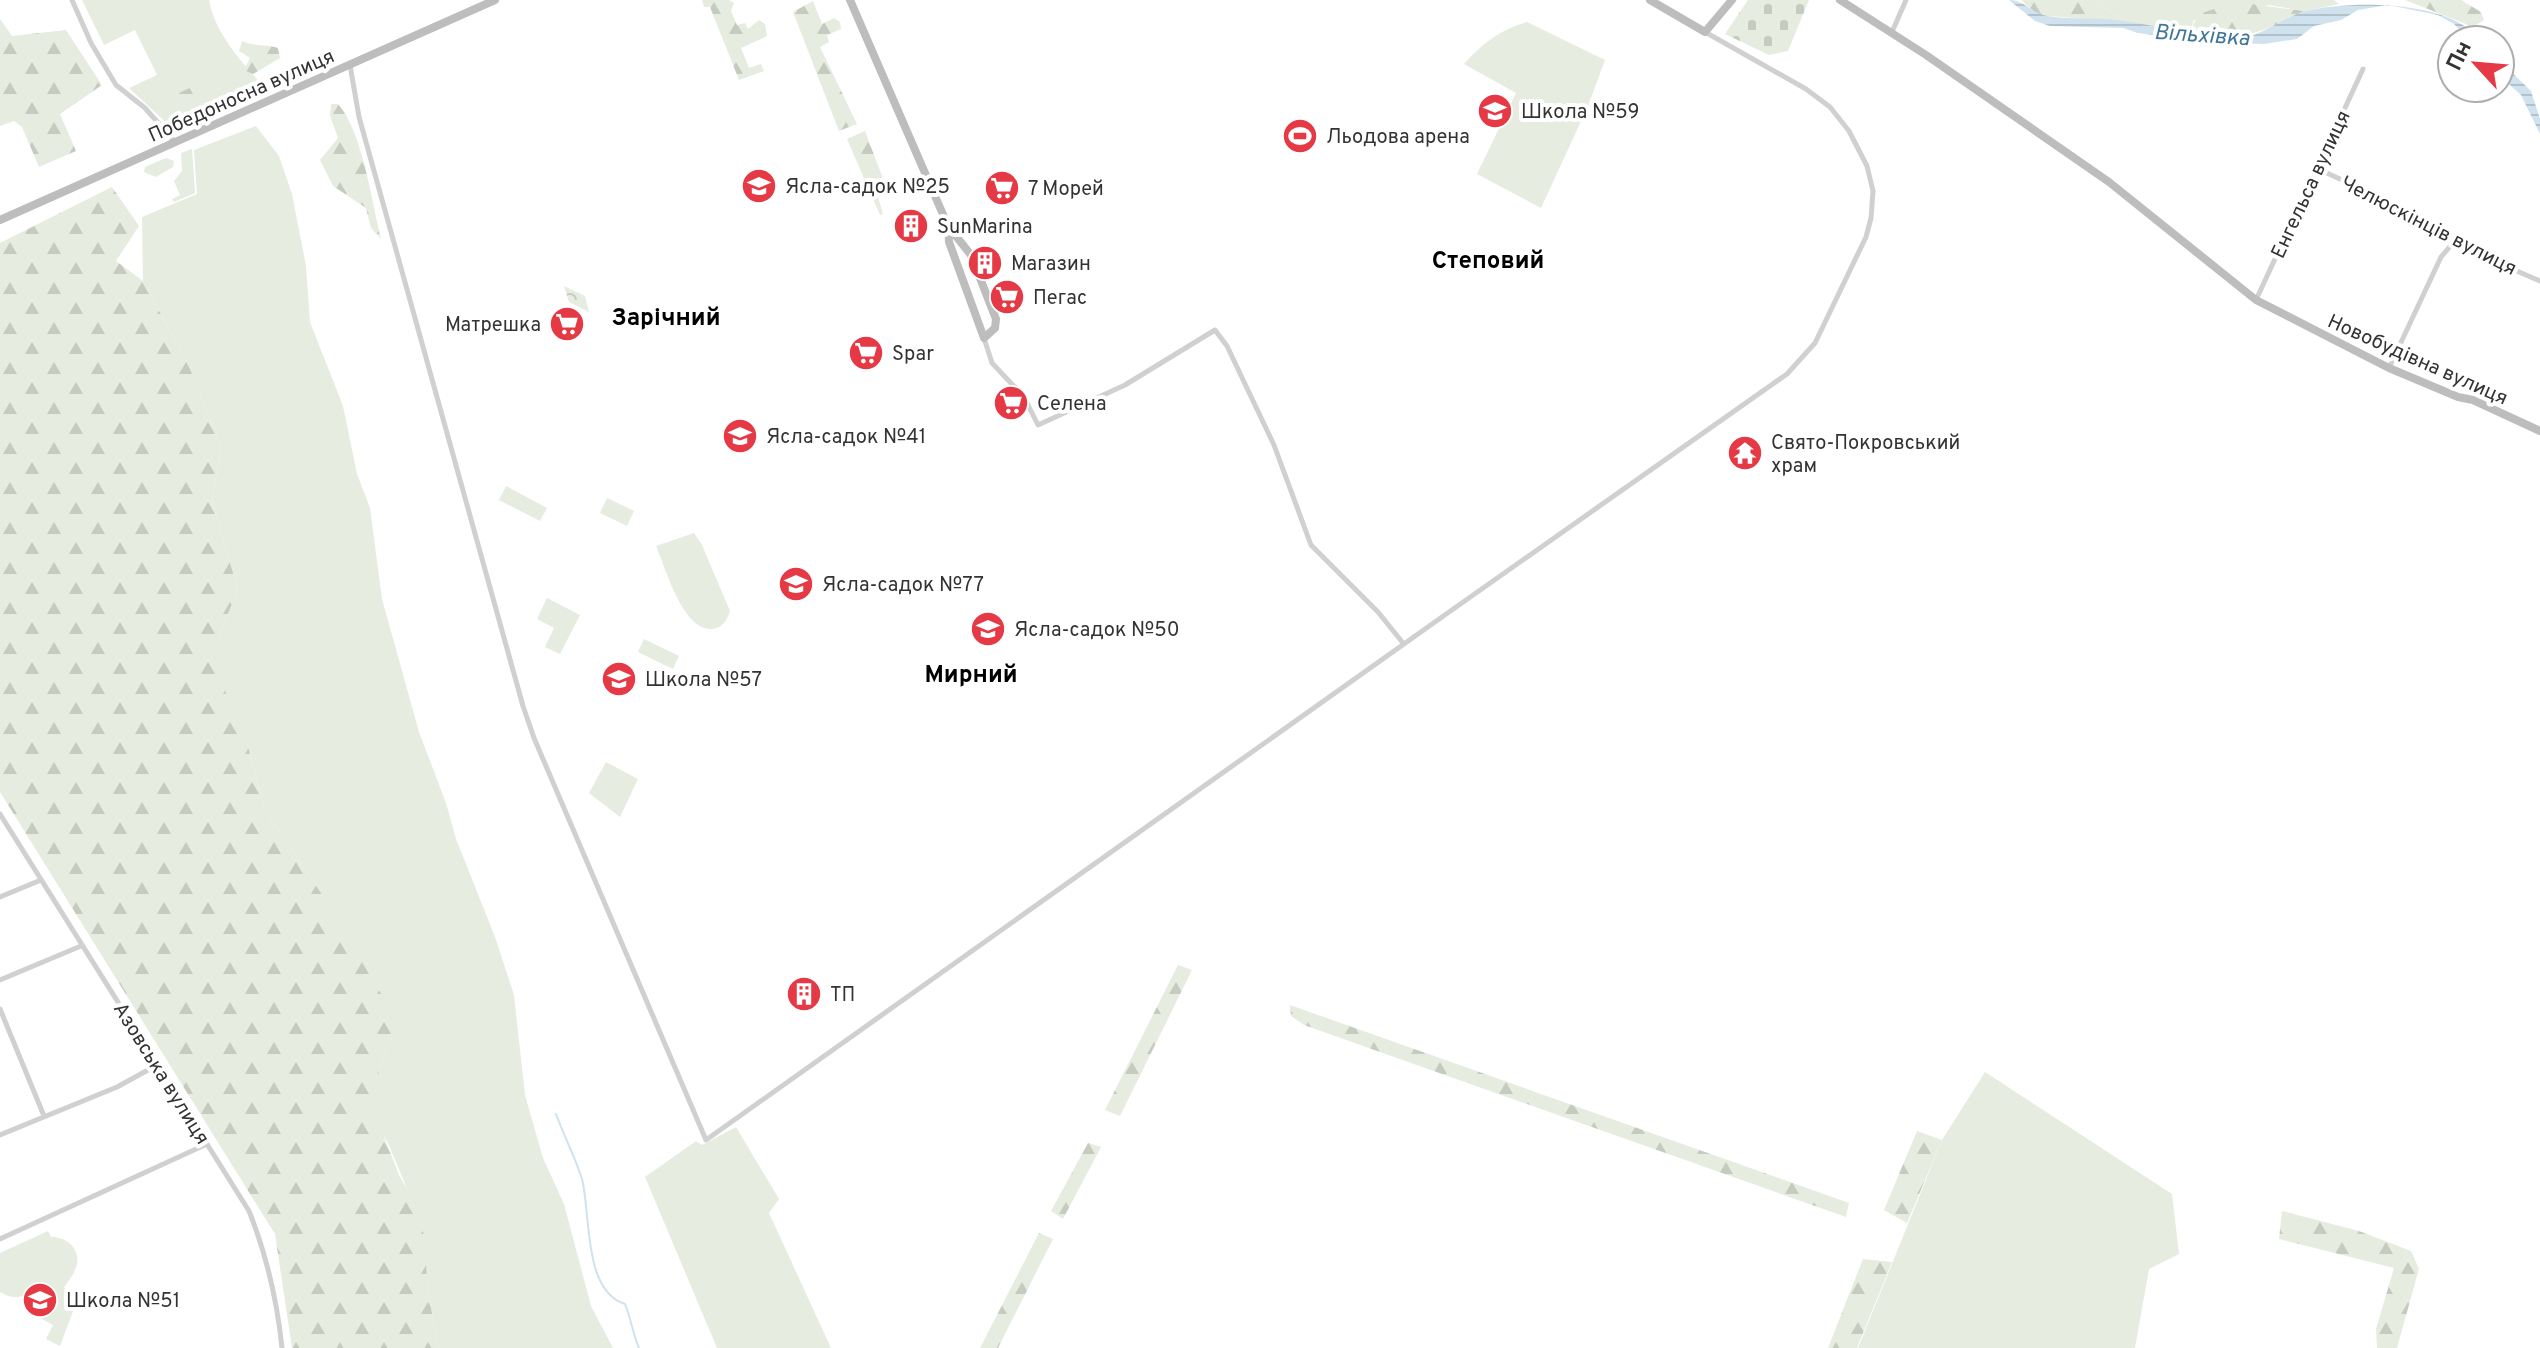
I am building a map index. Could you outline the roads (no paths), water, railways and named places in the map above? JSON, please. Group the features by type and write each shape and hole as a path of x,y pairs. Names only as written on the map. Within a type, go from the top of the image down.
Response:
{"street":[{"path":"72,0 91,43 116,85 145,108 175,142"},
{"name":"Победоносна вулиця","path":"0,220 495,0"},
{"path":"850,0 948,226 971,255 996,319 995,328 984,338"},
{"path":"350,64 359,117 523,706 706,1140 1403,643 1787,374 1815,343 1866,237 1873,191 1867,166 1849,131 1830,107 1806,89 1650,0"},
{"path":"1705,32 1732,0"},
{"name":"Новобудівна вулиця","path":"1840,0 2109,182 2256,300 2389,368 2458,397 2473,400 2540,431"},
{"path":"1891,32 1906,0"},
{"name":"Енгельса вулиця","path":"2256,300 2363,69"},
{"name":"Челюскінців вулиця","path":"2318,169 2540,281"},
{"path":"948,226 949,242 992,363 1024,397 1038,425 1125,385 1215,330 1227,346 1274,445 1311,545 1378,612 1403,643"},
{"path":"2389,368 2441,257 2457,238"},
{"name":"Азовська вулиця","path":"0,814 235,1187 261,1241 278,1306 282,1348"},
{"path":"0,897 41,880"},
{"path":"0,980 81,946"},
{"path":"0,1009 44,1116"},
{"path":"0,1135 117,1087 159,1064"},
{"path":"0,1239 207,1144"}],"water":[{"name":"Вільхівка","path":"2009,0 2048,16 2117,20 2203,34 2237,36 2254,35 2305,11 2348,5 2385,5 2358,10 2341,20 2314,26 2297,39 2264,44 2208,42 2138,33 2123,28 2050,26 2035,21"},
{"path":"2393,6 2424,10 2447,17 2460,24 2438,15"},
{"path":"2516,76 2531,91 2540,119 2540,134 2516,90"}],"waterway":[{"path":"556,1114 582,1179 595,1268 611,1296 625,1304 639,1348"}],"place":[{"name":"Школа №59","path":"1495,111"},
{"name":"Льодова арена","path":"1300,136"},
{"name":"Ясла-садок №25","path":"759,186"},
{"name":"7 Морей","path":"1002,188"},
{"name":"SunMarina","path":"911,226"},
{"name":"Магазин","path":"985,263"},
{"name":"Пегас","path":"1007,297"},
{"name":"Матрешка","path":"567,324"},
{"name":"Spar","path":"866,353"},
{"name":"Селена","path":"1011,403"},
{"name":"Ясла-садок №41","path":"740,436"},
{"name":"Свято-Покровський храм","path":"1745,453"},
{"name":"Ясла-садок №77","path":"796,584"},
{"name":"Ясла-садок №50","path":"988,629"},
{"name":"Школа №57","path":"619,679"},
{"name":"ТП","path":"804,994"},
{"name":"Школа №51","path":"40,1300"}],"district":[{"name":"Степовий","path":"1488,260"},
{"name":"Зарічний","path":"666,317"},
{"name":"Мирний","path":"971,674"}]}
